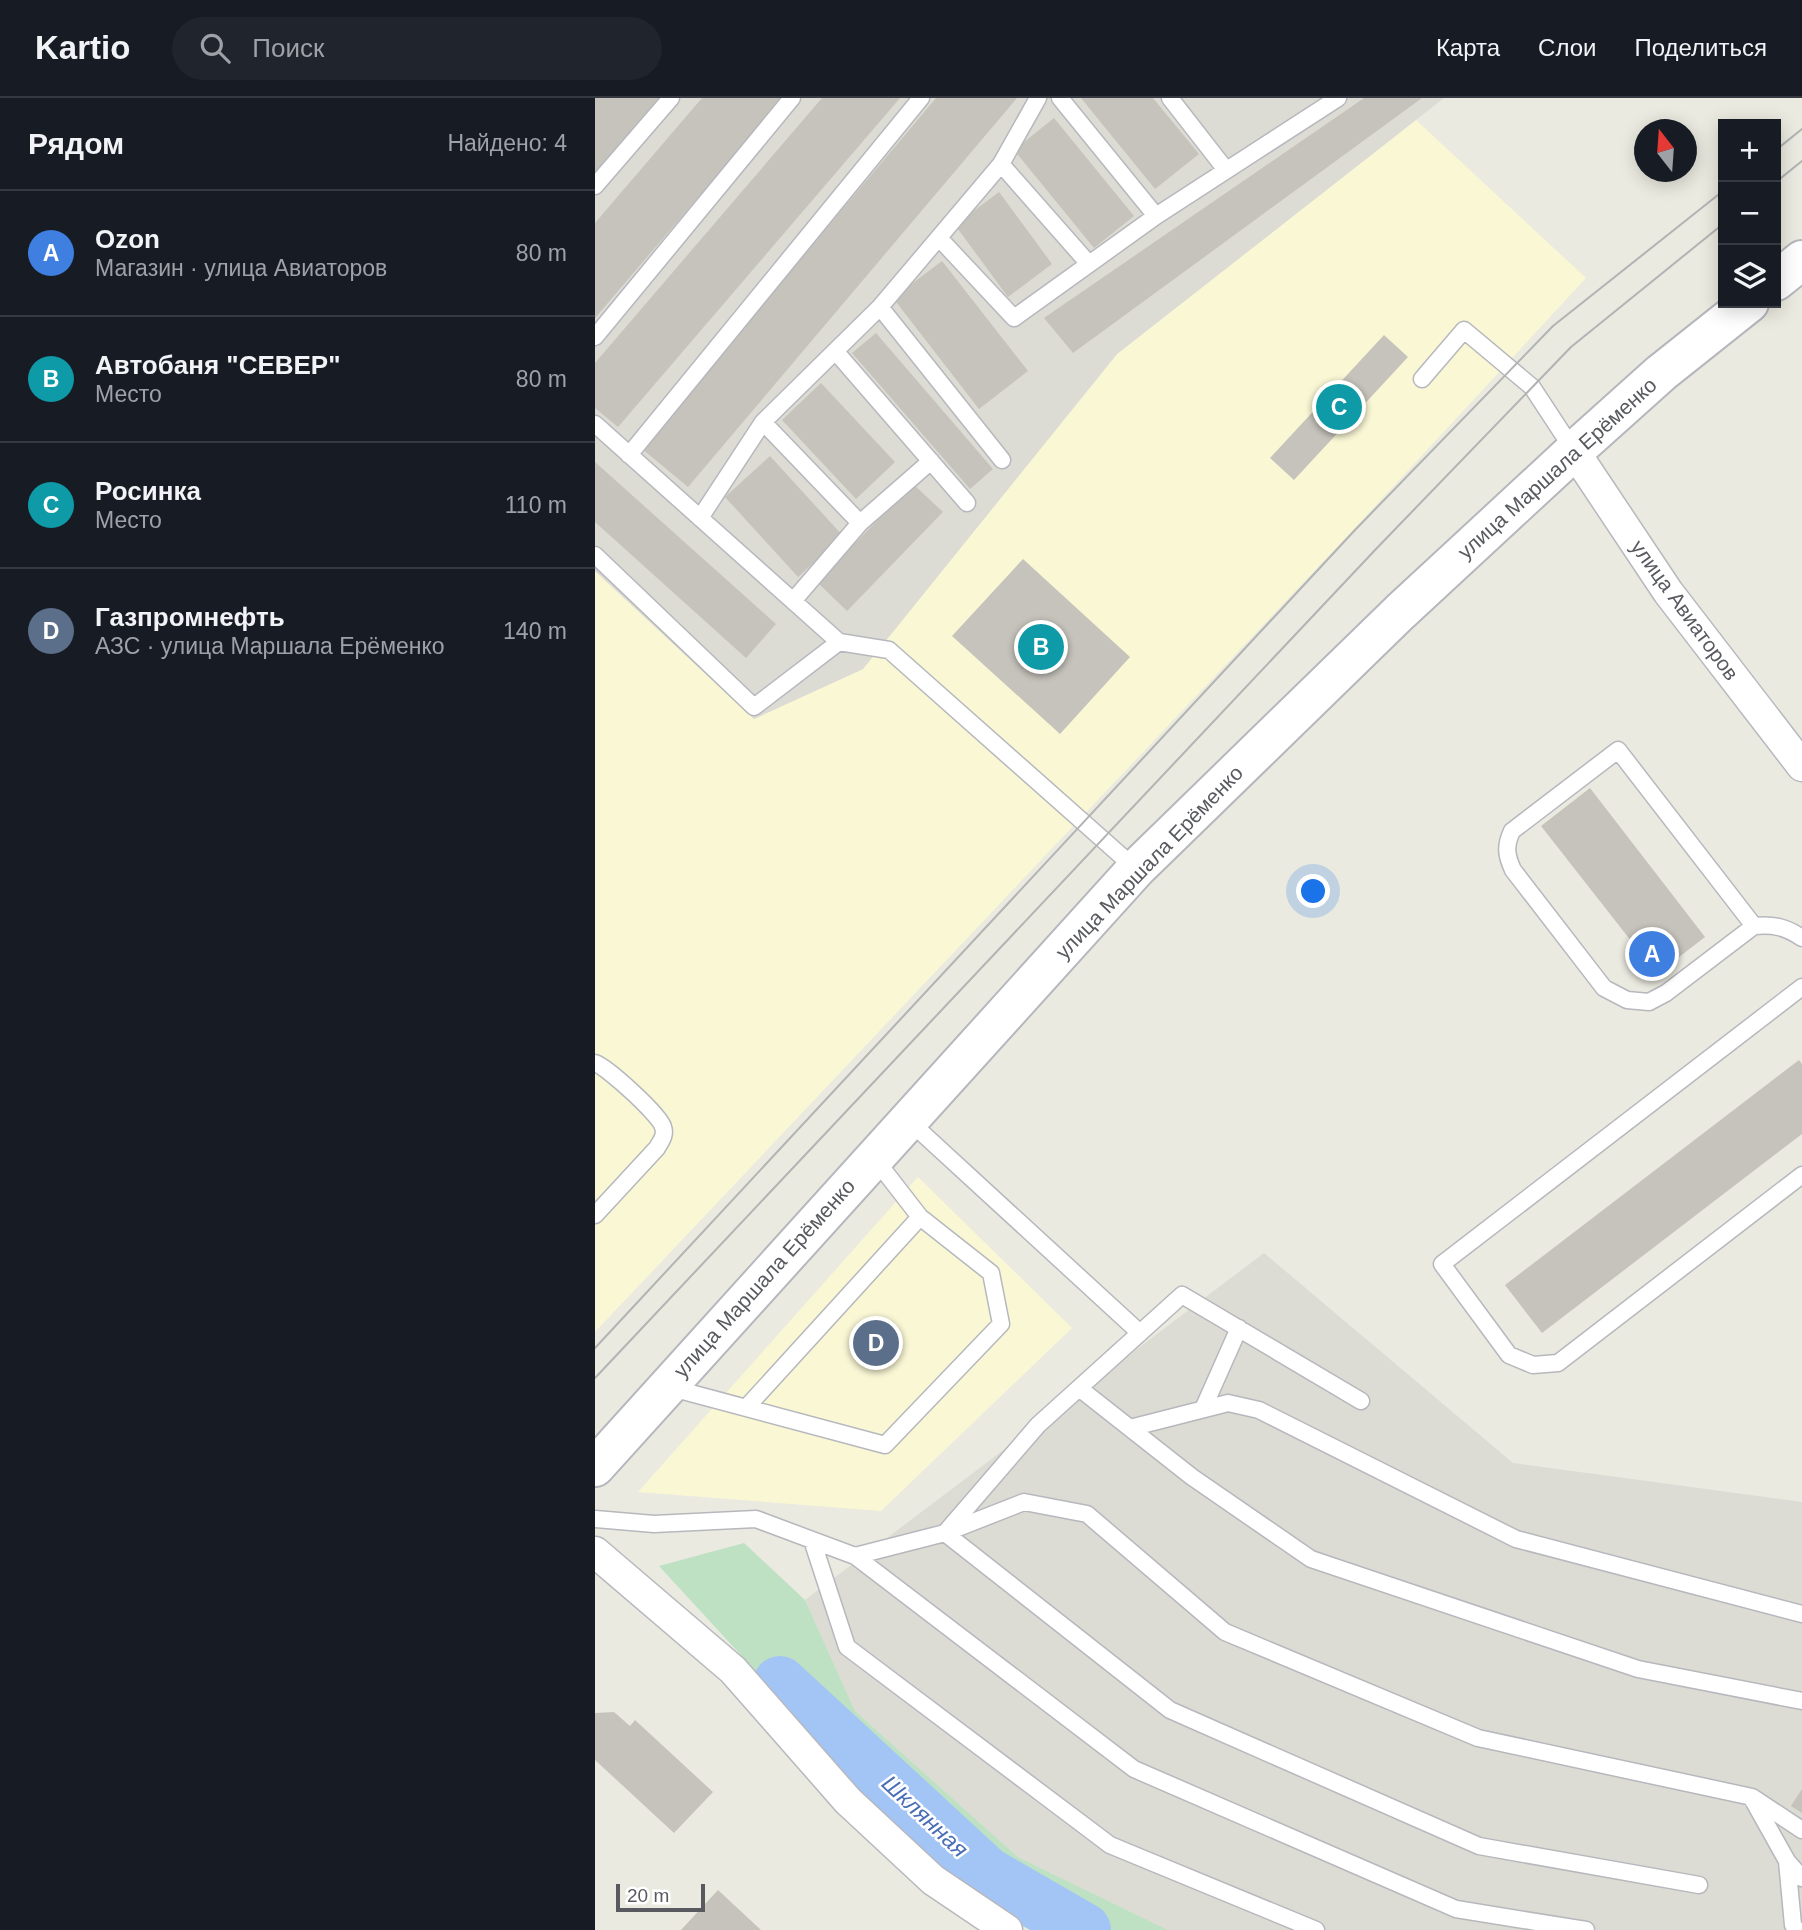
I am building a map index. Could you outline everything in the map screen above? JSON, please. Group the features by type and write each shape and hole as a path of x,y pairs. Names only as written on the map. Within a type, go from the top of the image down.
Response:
{"main road":[{"path":"1781,277 1802,260"},
{"name":"улица Маршала Ерёменко","path":"595,1467 1136,869 1399,612 1661,373 1743,308"}],"street":[{"name":"улица Авиаторов","path":"1574,451 1668,592 1802,766"},
{"path":"595,1552 733,1670 848,1801 933,1880 1007,1930"}],"lane":[{"path":"595,186 671,98"},
{"path":"595,337 792,98"},
{"path":"629,455 921,98"},
{"path":"701,519 763,422 880,307 1001,164 1038,98"},
{"path":"1060,98 1156,216"},
{"path":"1170,98 1226,170"},
{"path":"939,238 1014,318 1156,216 1338,98"},
{"path":"1001,164 1089,264"},
{"path":"880,307 1002,460"},
{"path":"1422,379 1464,330 1532,387 1574,451"},
{"path":"836,352 967,503"},
{"path":"763,422 860,523"},
{"path":"595,424 839,642 890,650 1136,869"},
{"path":"793,601 860,523 931,461"},
{"path":"595,555 754,707 839,642"},
{"path":"1754,926 1618,750 1512,831 1507,842 1507,855 1513,870 1604,988 1627,1000 1649,1002 1667,993 1754,926 1770,925 1789,929 1802,938"},
{"path":"1802,987 1442,1264 1509,1355 1533,1365 1558,1363 1802,1175"},
{"path":"595,1063 606,1069 657,1116 663,1126 664,1137 595,1215"},
{"path":"908,1120 1140,1333"},
{"path":"666,1387 885,1445 1001,1324 991,1273 920,1217 874,1157"},
{"path":"746,1408 920,1217"},
{"path":"945,1534 1038,1425 1182,1295 1361,1401"},
{"path":"1203,1409 1239,1328"},
{"path":"1079,1388 1192,1477 1311,1559 1638,1669 1802,1701"},
{"path":"1130,1428 1228,1403 1258,1410 1516,1539 1802,1614"},
{"path":"855,1556 945,1534 1024,1502 1087,1514 1225,1632 1478,1738 1752,1797 1802,1830"},
{"path":"595,1519 654,1524 756,1519 855,1556 1134,1769 1456,1909 1586,1930"},
{"path":"945,1534 1170,1710 1479,1846 1699,1885"},
{"path":"812,1540 847,1647 1110,1845 1316,1930"},
{"path":"1752,1797 1787,1861 1802,1878"},
{"path":"1787,1861 1793,1925 1797,1930"}],"shaded area":[{"path":"595,98 1444,98 1117,354 863,669 754,719 595,571"},
{"path":"1416,120 1586,278 1353,530 595,1332 595,571 754,719 863,669 1117,354"},
{"path":"918,1177 1072,1328 881,1511 638,1492"},
{"path":"1264,1253 1513,1463 1802,1502 1802,1930 1168,1930 1018,1857 855,1711 805,1600"}],"green space":[{"path":"744,1543 805,1600 855,1711 1018,1857 1168,1930 1032,1930 928,1859 659,1566"}],"building":[{"path":"595,98 660,98 595,174"},
{"path":"702,98 783,98 595,318 595,223"},
{"path":"822,98 900,98 618,427 595,408 595,363"},
{"path":"936,98 1017,98 688,487 641,448"},
{"path":"1081,98 1153,98 1199,154 1155,189"},
{"path":"1364,98 1422,98 1073,353 1044,318"},
{"path":"1054,118 1134,216 1094,248 1014,150"},
{"path":"999,192 1052,264 1008,297 955,225"},
{"path":"942,261 1028,371 979,409 893,298"},
{"path":"876,333 993,469 970,489 852,353"},
{"path":"1384,335 1408,357 1294,480 1270,458"},
{"path":"821,383 895,462 856,499 782,420"},
{"path":"770,456 843,536 798,577 725,497"},
{"path":"595,462 776,624 746,658 595,522"},
{"path":"913,484 943,512 847,611 817,582"},
{"path":"1023,559 1130,657 1060,734 952,636"},
{"path":"1590,788 1705,937 1657,974 1541,826"},
{"path":"1799,1060 1802,1064 1802,1134 1542,1333 1505,1285"},
{"path":"614,1712 630,1726 635,1720 713,1792 674,1833 595,1760 595,1713"},
{"path":"1802,1789 1802,1813 1791,1806"},
{"path":"718,1890 761,1930 681,1930"}],"waterway":[{"name":"Шклянная","path":"780,1683 987,1874 1084,1930"}],"tram line":[{"path":"1781,146 1802,129"},
{"path":"1781,178 1802,161"},
{"path":"595,1348 1355,530 1553,326 1718,195"},
{"path":"595,1378 1376,549 1571,347 1718,228"}],"place":[{"name":"Росинка","path":"1339,407"},
{"name":"Автобаня \"СЕВЕР\"","path":"1041,647"},
{"name":"Ozon","path":"1652,954"},
{"name":"Газпромнефть","path":"876,1343"}]}
